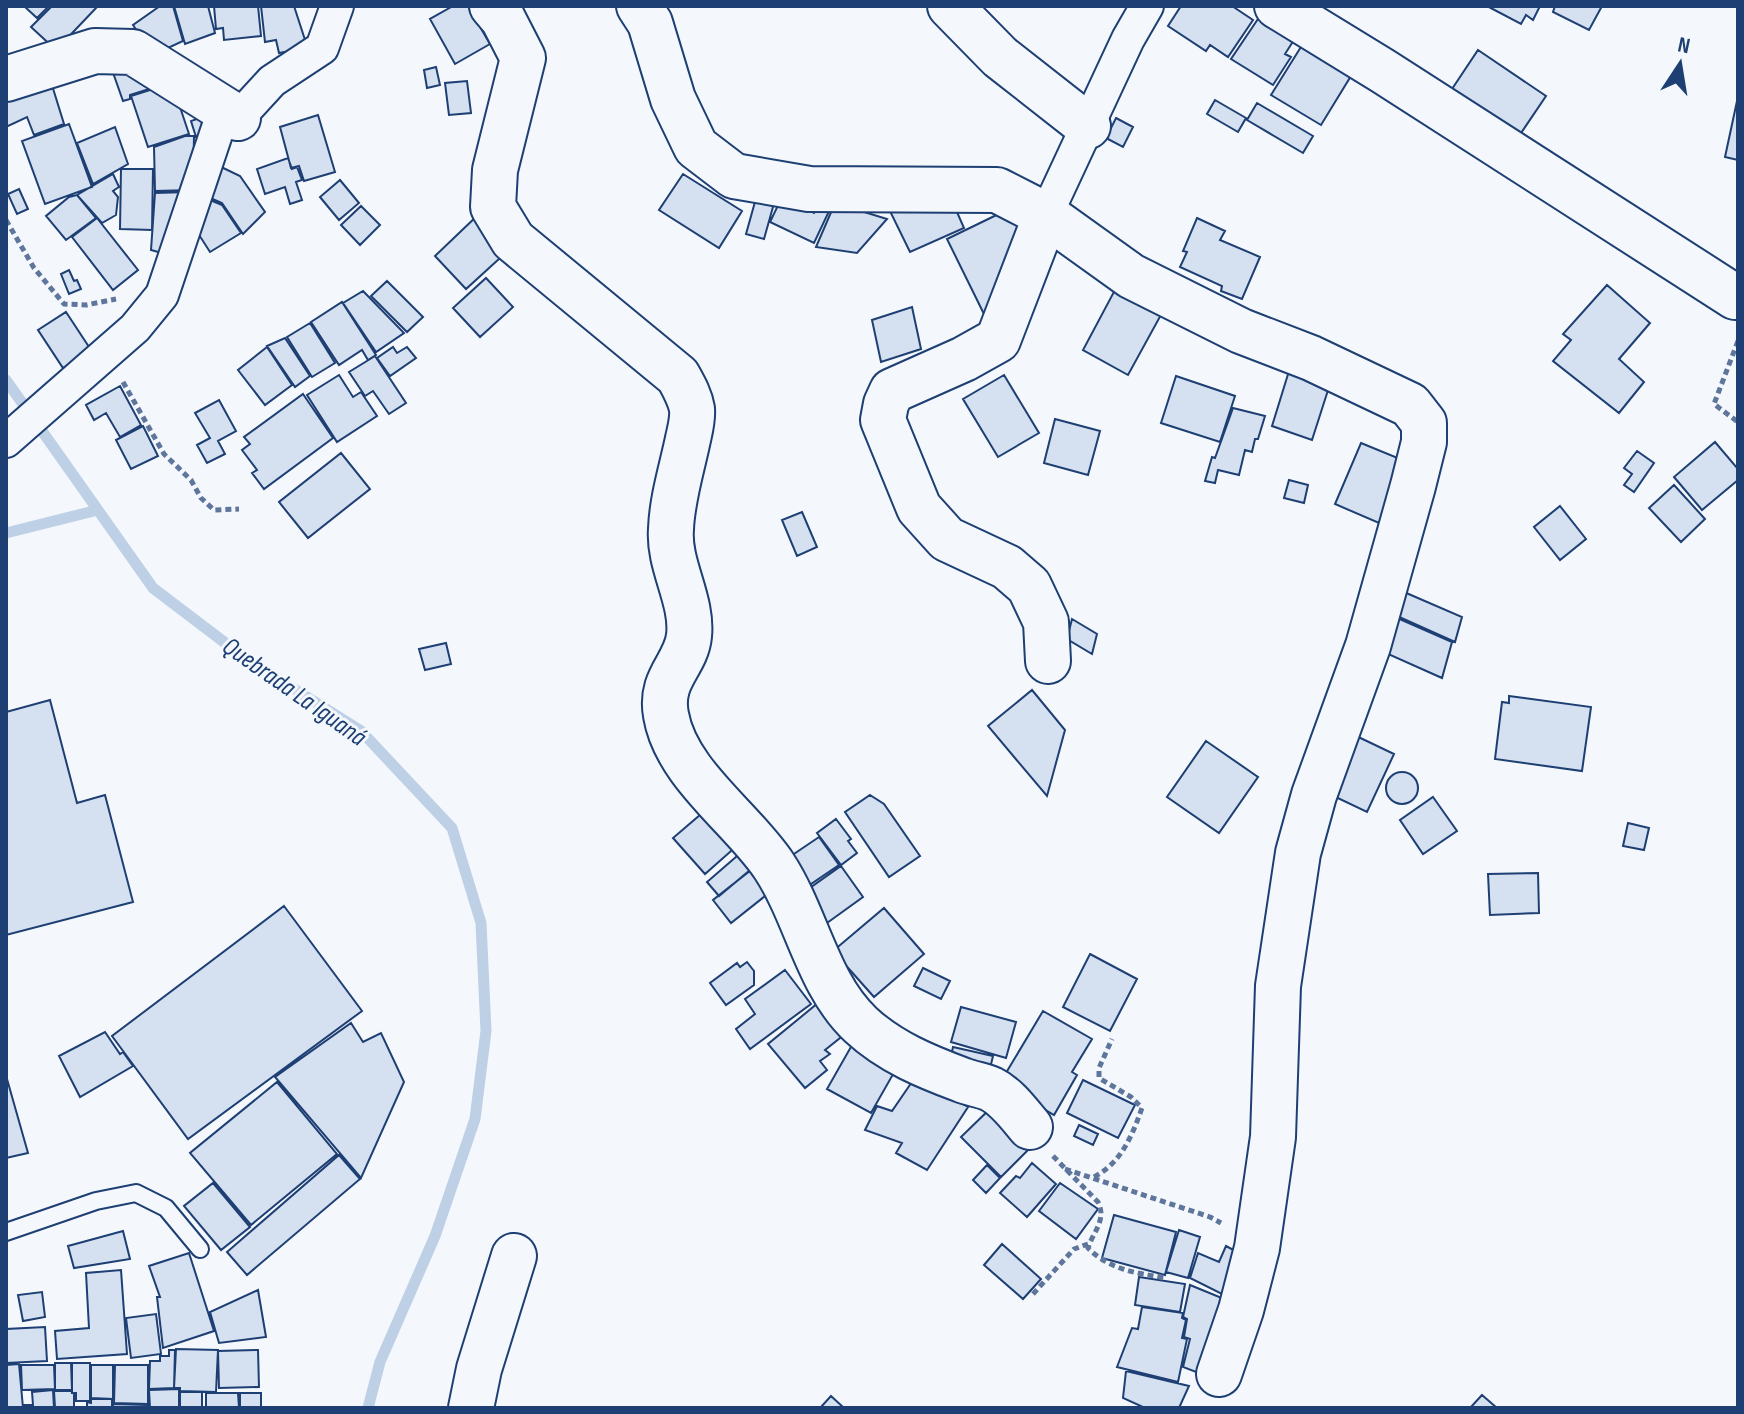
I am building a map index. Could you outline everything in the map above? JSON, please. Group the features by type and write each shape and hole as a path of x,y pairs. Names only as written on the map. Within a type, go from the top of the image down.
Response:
{"street":[{"path":"6,441 135,328 162,295 218,128 238,118 272,81 322,48 337,6"},
{"path":"492,6 503,19 523,58 495,170 493,207 513,240 678,376 693,413 671,529 672,550 690,622 689,641 668,681 665,696 666,716 681,758 747,830 774,866 837,994 861,1025 899,1053 924,1066 990,1088 1030,1127"},
{"path":"639,6 650,23 673,99 696,147 734,176 809,189 997,190 1046,215 1131,276 1241,331 1311,358 1410,405 1424,423 1424,442 1413,486 1368,646 1314,795 1298,853 1278,986 1273,1137 1257,1248 1241,1310 1219,1374"},
{"path":"950,6 1000,57 1088,126"},
{"path":"1048,661 1046,622 1029,586 1007,567 947,539 919,508 883,420 892,391 998,340 1046,215 1128,39 1147,6"},
{"path":"1277,6 1735,297"},
{"path":"6,79 95,51 133,52 238,118"},
{"path":"471,1408 479,1369 514,1256"}],"lane":[{"path":"6,1232 96,1201 136,1193 166,1208 200,1249"}],"path":[{"path":"6,220 34,268 64,304 86,305 129,296 162,295"},
{"path":"1738,341 1714,404 1738,422"},
{"path":"105,354 164,454 191,480 201,498 214,510 239,509"},
{"path":"1093,1178 1109,1169 1125,1149 1142,1108 1131,1097 1099,1078 1099,1068 1112,1039"},
{"path":"1030,1127 1102,1210 1098,1229 1088,1248 1100,1260 1120,1270 1166,1278"},
{"path":"1064,1169 1210,1217 1257,1248"},
{"path":"1033,1294 1074,1249 1089,1243"}],"building":[{"path":"24,6 49,6 37,18"},
{"path":"52,6 97,7 56,50 31,27"},
{"path":"160,6 173,6 183,41 153,55 133,25"},
{"path":"174,6 208,6 215,33 185,44"},
{"path":"214,6 258,6 261,36 224,40 223,28 216,29"},
{"path":"261,6 294,6 306,43 279,53 276,40 265,42"},
{"path":"453,6 468,6 490,44 455,64 430,19"},
{"path":"1181,6 1232,6 1253,20 1228,57 1210,45 1206,51 1168,26"},
{"path":"1487,6 1540,6 1533,20 1526,15 1521,24"},
{"path":"1555,6 1602,6 1589,30 1553,12"},
{"path":"1264,10 1299,32 1285,54 1291,57 1273,85 1231,59"},
{"path":"1304,42 1354,71 1321,125 1271,95"},
{"path":"1478,50 1546,96 1519,136 1444,101"},
{"path":"110,64 162,85 130,95 130,99 123,101"},
{"path":"436,67 440,85 427,88 424,70"},
{"path":"467,81 471,113 449,115 445,83"},
{"path":"51,82 64,124 34,135 27,117 6,127 6,91"},
{"path":"172,83 189,134 148,147 131,96"},
{"path":"1215,100 1246,118 1238,132 1207,114"},
{"path":"1738,101 1738,160 1725,157"},
{"path":"1257,103 1313,136 1303,153 1247,120"},
{"path":"318,115 335,172 304,181 299,166 291,168 280,127"},
{"path":"205,116 211,131 196,137 191,121"},
{"path":"1116,118 1133,127 1123,147 1106,138"},
{"path":"69,124 92,187 45,204 22,141"},
{"path":"115,127 128,164 93,184 77,143"},
{"path":"194,136 193,190 155,191 154,147"},
{"path":"288,158 292,169 297,167 302,180 296,182 302,200 290,204 285,187 265,194 257,169"},
{"path":"215,164 240,176 265,212 243,234 222,203 201,194"},
{"path":"121,169 153,169 152,230 120,229"},
{"path":"113,174 119,187 113,191 118,197 116,215 102,223 77,195"},
{"path":"683,174 742,211 719,248 659,210"},
{"path":"340,180 359,203 339,220 320,197"},
{"path":"760,184 778,189 764,239 746,234"},
{"path":"19,189 28,209 17,214 8,194"},
{"path":"189,192 169,255 151,250 155,193"},
{"path":"77,195 96,218 66,240 46,216 69,197"},
{"path":"203,197 222,205 241,233 210,252 192,224"},
{"path":"782,197 814,213 820,202 831,207 814,243 770,222"},
{"path":"835,203 887,219 857,253 816,247"},
{"path":"953,203 964,228 910,252 887,205"},
{"path":"361,206 380,225 360,245 341,225"},
{"path":"1013,207 1026,249 1002,297 984,314 947,239"},
{"path":"479,214 511,248 466,289 435,256"},
{"path":"97,218 138,270 113,290 72,237"},
{"path":"1197,218 1225,231 1220,240 1260,257 1242,299 1221,291 1222,286 1180,267 1187,252 1183,251"},
{"path":"69,270 81,289 69,294 61,274"},
{"path":"486,278 513,307 480,337 453,308"},
{"path":"387,281 423,317 407,332 371,296"},
{"path":"1607,285 1650,323 1619,359 1644,382 1619,413 1553,361 1571,340 1563,334"},
{"path":"1116,288 1162,313 1128,375 1083,350"},
{"path":"363,291 404,333 376,352 343,303"},
{"path":"342,302 376,355 368,360 362,350 339,365 311,322"},
{"path":"912,307 921,349 881,362 872,320"},
{"path":"66,312 91,350 63,368 38,330"},
{"path":"310,323 335,363 312,377 287,337"},
{"path":"285,338 310,376 295,387 267,346"},
{"path":"267,347 292,385 265,405 238,370"},
{"path":"393,347 397,353 407,347 416,358 390,376 377,358"},
{"path":"375,356 406,403 389,414 373,391 365,396 349,372"},
{"path":"1289,371 1330,384 1312,440 1272,426"},
{"path":"339,375 353,397 361,392 377,416 337,442 307,395"},
{"path":"1004,375 1039,433 998,457 963,399"},
{"path":"1176,376 1235,396 1220,442 1161,423"},
{"path":"120,386 141,425 120,437 106,413 94,420 86,405"},
{"path":"303,394 333,438 264,489 252,473 257,470 242,450 250,444 244,437"},
{"path":"219,400 236,431 218,441 225,454 207,463 197,445 210,438 195,413"},
{"path":"1233,408 1265,416 1258,439 1255,439 1252,452 1245,450 1239,475 1218,470 1215,483 1205,481 1212,457 1215,458"},
{"path":"1055,419 1100,431 1088,475 1044,463"},
{"path":"143,426 158,456 131,469 116,440"},
{"path":"1715,442 1738,469 1738,480 1702,510 1674,477"},
{"path":"1361,443 1405,461 1379,523 1335,504"},
{"path":"1637,451 1654,463 1634,492 1624,485 1632,474 1624,468"},
{"path":"341,453 370,489 308,538 279,502"},
{"path":"1289,480 1308,485 1304,503 1284,498"},
{"path":"1674,485 1705,519 1681,542 1649,508"},
{"path":"1560,506 1586,539 1560,560 1534,527"},
{"path":"802,512 817,547 797,556 782,520"},
{"path":"1404,592 1462,617 1455,642 1397,616"},
{"path":"1395,617 1452,642 1442,678 1388,654"},
{"path":"1072,619 1097,634 1092,654 1067,639"},
{"path":"446,643 451,664 425,670 419,649"},
{"path":"1032,690 1065,730 1047,796 988,726"},
{"path":"1509,696 1591,707 1582,771 1495,759 1502,702 1509,703"},
{"path":"50,700 77,803 105,795 133,902 6,935 6,712"},
{"path":"1350,733 1394,754 1367,812 1323,791"},
{"path":"1206,741 1258,777 1219,833 1167,797"},
{"path":"1402,772 1413,777 1418,788 1413,799 1402,804 1391,799 1386,788 1391,777"},
{"path":"870,795 884,804 920,856 889,877 845,812"},
{"path":"1433,797 1457,831 1423,854 1400,820"},
{"path":"707,809 739,844 705,874 673,838"},
{"path":"836,819 857,853 841,865 817,833"},
{"path":"1628,823 1649,828 1644,850 1623,846"},
{"path":"819,837 839,865 808,886 788,858"},
{"path":"744,850 756,865 719,896 707,882"},
{"path":"760,863 779,885 731,923 713,900"},
{"path":"841,866 863,897 827,923 800,895"},
{"path":"1538,873 1539,913 1490,915 1488,874"},
{"path":"284,906 362,1011 188,1139 112,1036"},
{"path":"884,908 924,954 874,997 833,951"},
{"path":"1090,954 1137,979 1110,1031 1063,1007"},
{"path":"747,962 754,971 754,985 726,1005 710,983 737,963 740,967"},
{"path":"923,968 950,981 941,999 914,986"},
{"path":"785,970 811,1004 750,1049 736,1029 755,1014 745,999"},
{"path":"818,1003 845,1034 825,1050 830,1054 820,1061 827,1070 805,1088 768,1044"},
{"path":"961,1007 1016,1022 1006,1058 951,1042"},
{"path":"1043,1011 1092,1039 1072,1072 1077,1075 1054,1115 1000,1083"},
{"path":"351,1023 363,1042 381,1033 404,1082 361,1178 275,1077"},
{"path":"105,1032 120,1054 123,1052 133,1066 80,1097 59,1056"},
{"path":"856,1038 900,1062 871,1113 827,1089"},
{"path":"953,1047 993,1056 987,1081 948,1071"},
{"path":"916,1076 968,1107 927,1170 896,1153 902,1143 865,1130 877,1106 892,1111"},
{"path":"6,1080 28,1153 6,1158"},
{"path":"1083,1080 1135,1105 1118,1138 1067,1113"},
{"path":"277,1082 337,1154 251,1225 190,1153"},
{"path":"995,1104 1034,1144 1001,1177 961,1137"},
{"path":"1079,1125 1098,1134 1093,1145 1074,1136"},
{"path":"339,1155 360,1179 247,1275 227,1252"},
{"path":"1032,1163 1056,1184 1027,1217 1000,1193 1016,1176 1020,1178"},
{"path":"987,1165 1000,1178 986,1193 973,1180"},
{"path":"213,1183 250,1227 221,1250 184,1206"},
{"path":"1060,1183 1098,1209 1076,1239 1039,1211"},
{"path":"1114,1215 1176,1232 1165,1275 1102,1258"},
{"path":"1179,1230 1200,1237 1188,1278 1166,1272"},
{"path":"123,1231 130,1259 74,1268 68,1246"},
{"path":"1002,1244 1041,1279 1023,1299 984,1265"},
{"path":"1226,1246 1252,1260 1228,1297 1190,1278 1198,1253 1219,1262"},
{"path":"189,1253 214,1331 163,1348 157,1297 160,1297 149,1266"},
{"path":"121,1270 127,1354 57,1359 55,1331 89,1328 86,1273"},
{"path":"1139,1277 1185,1284 1180,1312 1135,1305"},
{"path":"1190,1285 1234,1303 1209,1377 1183,1367 1190,1339 1184,1337 1187,1319 1183,1317"},
{"path":"258,1290 266,1337 219,1343 210,1312"},
{"path":"42,1292 45,1317 23,1321 18,1295"},
{"path":"1142,1307 1183,1313 1182,1318 1186,1320 1182,1338 1187,1339 1178,1382 1117,1367 1132,1328 1138,1329"},
{"path":"156,1314 161,1354 131,1358 126,1318"},
{"path":"45,1327 47,1361 6,1363 6,1329"},
{"path":"176,1349 218,1350 216,1392 180,1391 180,1388 174,1388"},
{"path":"169,1350 175,1350 174,1388 149,1389 150,1361 160,1361 160,1356 169,1356"},
{"path":"258,1350 259,1387 219,1388 218,1351"},
{"path":"55,1363 71,1363 72,1390 55,1390"},
{"path":"72,1363 90,1363 90,1401 76,1401 76,1393 72,1393"},
{"path":"19,1364 23,1408 6,1408 6,1365"},
{"path":"21,1365 54,1365 55,1389 22,1390"},
{"path":"91,1365 113,1365 113,1399 91,1398"},
{"path":"115,1365 148,1365 148,1404 114,1403"},
{"path":"1126,1371 1189,1386 1179,1408 1145,1408 1123,1398"},
{"path":"179,1389 179,1408 150,1408 149,1390"},
{"path":"53,1390 54,1408 24,1408 24,1405 33,1405 32,1392"},
{"path":"54,1391 71,1391 74,1394 74,1408 55,1408"},
{"path":"180,1392 202,1392 202,1408 180,1408"},
{"path":"206,1393 238,1393 239,1408 206,1408"},
{"path":"240,1393 261,1393 261,1408 240,1408"},
{"path":"1482,1395 1497,1408 1470,1408"},
{"path":"831,1396 844,1408 820,1408"},
{"path":"91,1399 112,1399 112,1408 87,1408 87,1402 91,1403"},
{"path":"113,1404 148,1405 148,1408 113,1408"}],"waterway":[{"name":"Quebrada La Iguaná","path":"6,380 153,588 245,658 361,731 452,828 481,923 486,1031 475,1119 435,1236 380,1362 368,1408"},
{"path":"6,533 98,510"}]}
